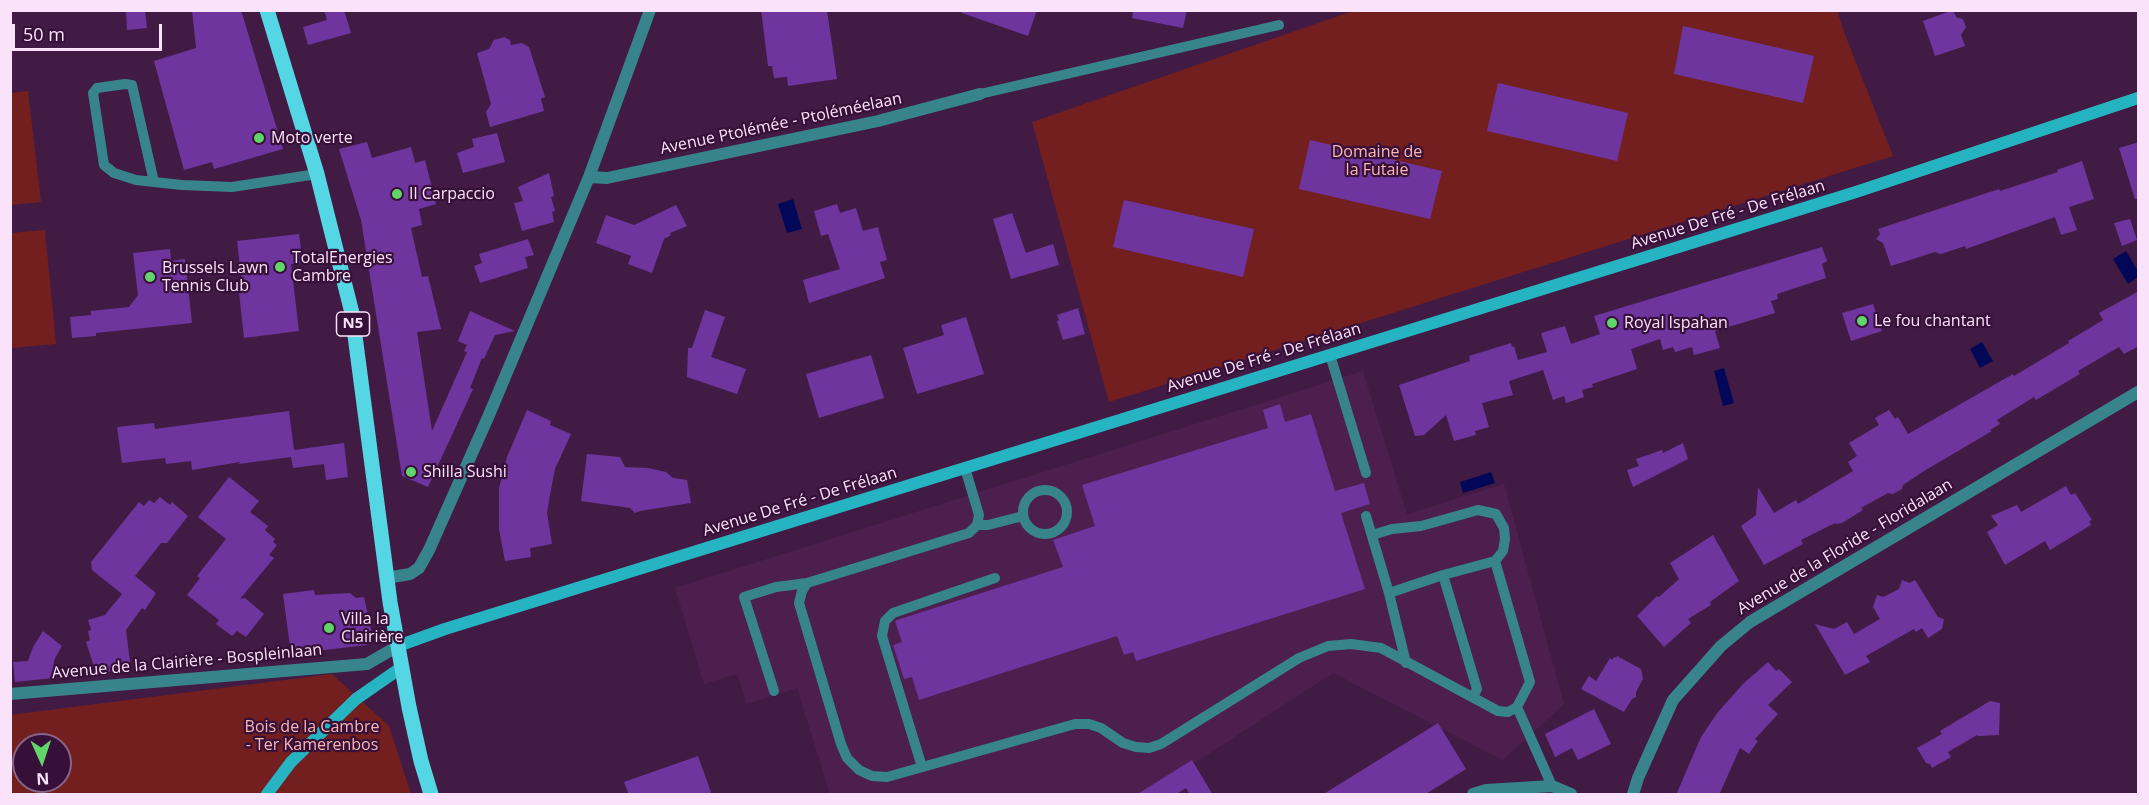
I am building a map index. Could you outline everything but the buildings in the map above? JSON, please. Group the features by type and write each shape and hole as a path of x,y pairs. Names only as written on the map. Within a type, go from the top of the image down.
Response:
{"main road":[{"name":"N5","path":"267,10 317,174 352,313 386,578 421,761 431,795"},
{"name":"Avenue De Fré - De Frélaan","path":"398,646 445,629 1856,192 2139,98"},
{"path":"267,795 291,762 356,699 402,668"}],"street":[{"path":"386,578 410,574 419,568 429,550 489,416 588,177 650,10"},
{"name":"Avenue Ptolémée - Ptoléméelaan","path":"588,177 607,177 856,126 980,94"},
{"name":"Avenue de la Floride - Floridalaan","path":"1633,795 1638,777 1673,700 1721,646 1750,622 2139,392"},
{"name":"Avenue de la Clairière - Bospleinlaan","path":"10,694 367,664 398,646"},
{"path":"1473,795 1486,790 1552,786 1571,795"}],"lane":[{"path":"980,94 1279,25"},
{"path":"154,182 132,85 97,88 93,93 104,165 114,173 136,180 154,182 232,187 317,174"},
{"path":"1330,355 1366,473"},
{"path":"774,691 744,597 776,587 807,583 969,533 977,525 979,515 965,468"},
{"path":"1045,490 1055,492 1062,498 1066,507 1066,517 1062,526 1054,532 1044,534 1035,531 1027,525 1023,516 1023,506 1028,498 1036,492 1045,490"},
{"path":"1372,535 1392,529 1421,526 1478,510 1496,514 1504,528 1503,551 1495,561 1389,593"},
{"path":"977,525 988,525 1023,516"},
{"path":"1366,516 1389,593 1406,663"},
{"path":"807,583 799,603 847,758 859,770 872,776 887,777 1075,724 1089,724 1136,747 1149,748 1161,744 1299,658 1328,646 1351,644 1381,648 1498,711 1508,712 1517,707 1530,682 1495,561"},
{"path":"1443,575 1477,689 1473,697"},
{"path":"922,767 882,636 885,621 893,613 995,578"},
{"path":"1517,707 1552,786"}],"shaded area":[{"path":"793,199 802,229 787,233 778,204"},
{"path":"2126,251 2138,271 2138,277 2128,284 2113,259"},
{"path":"1982,342 1993,361 1980,368 1970,349"},
{"path":"1724,368 1734,403 1723,406 1714,371"},
{"path":"1363,371 1407,514 1504,484 1564,704 1503,760 1333,673 1147,794 830,794 797,688 747,704 737,674 704,684 675,588"},
{"path":"1491,472 1495,483 1463,493 1460,482"}],"green space":[{"name":"Domaine de la Futaie","path":"1837,10 1893,156 1109,402 1032,122 1353,11"},
{"path":"28,91 41,202 11,205 11,93"},
{"path":"45,230 56,344 11,348 11,233"},
{"name":"Bois de la Cambre - Ter Kamerenbos","path":"332,674 389,726 411,794 11,794 10,715"}],"place":[{"name":"Moto verte","path":"259,138"},
{"name":"Il Carpaccio","path":"397,194"},
{"name":"TotalEnergies Cambre","path":"280,267"},
{"name":"Brussels Lawn Tennis Club","path":"150,277"},
{"name":"Le fou chantant","path":"1862,321"},
{"name":"Royal Ispahan","path":"1612,323"},
{"name":"Shilla Sushi","path":"411,472"},
{"name":"Villa la Clairière","path":"329,628"}]}
